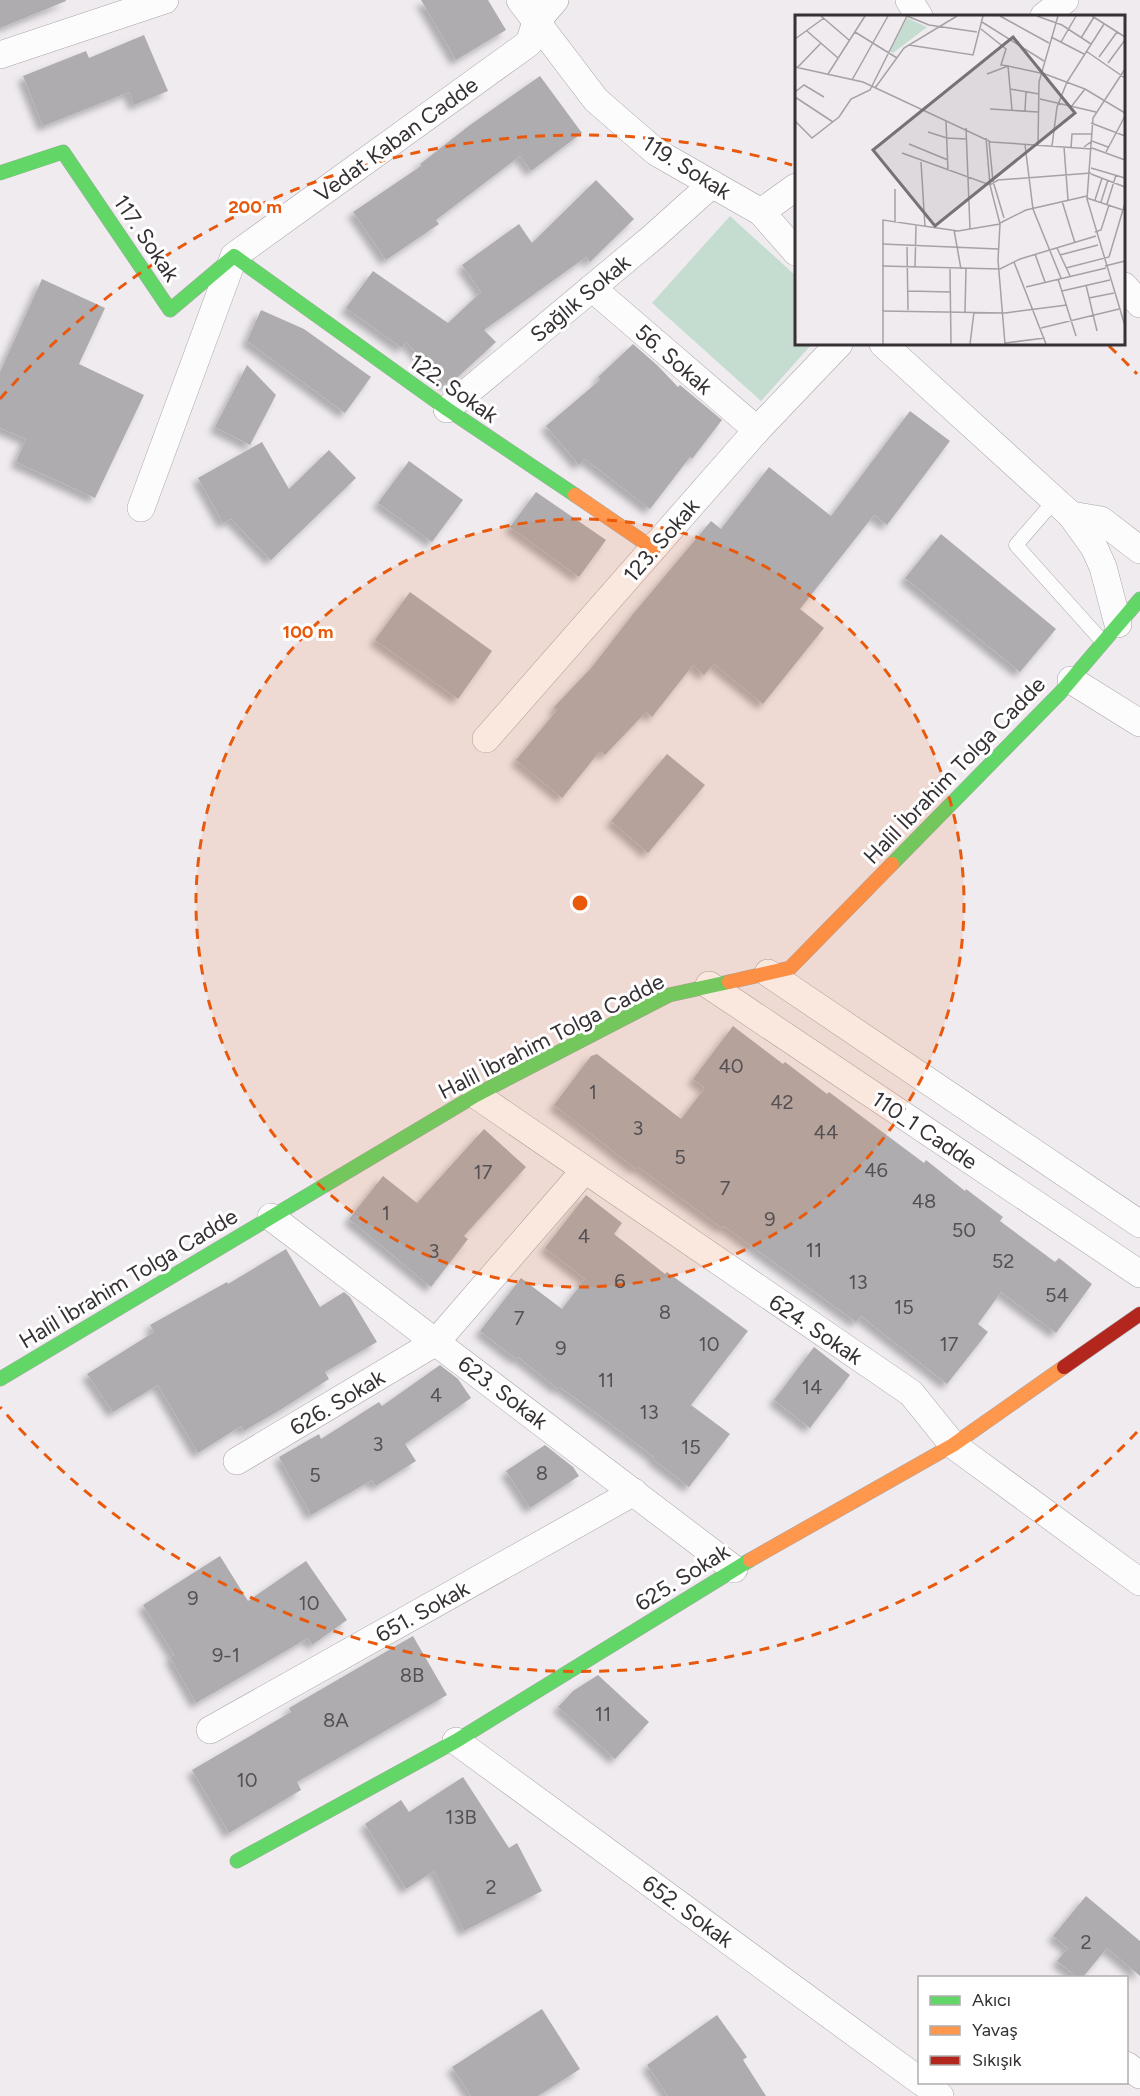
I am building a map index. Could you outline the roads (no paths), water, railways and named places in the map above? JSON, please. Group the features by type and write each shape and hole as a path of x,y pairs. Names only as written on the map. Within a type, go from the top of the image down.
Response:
{"street":[{"path":"0,55 165,0"},
{"name":"119. Sokak","path":"520,0 596,100 656,152 761,212 795,251"},
{"name":"Vedat Kaban Cadde","path":"234,256 529,43 536,22 555,0"},
{"path":"909,0 918,15"},
{"path":"1045,15 1065,0"},
{"name":"117. Sokak","path":"0,172 63,152 170,310 234,256"},
{"name":"Sağlık Sokak","path":"447,409 712,184"},
{"path":"761,212 795,188"},
{"path":"141,508 234,256"},
{"name":"122. Sokak","path":"234,256 447,409 654,549"},
{"path":"1125,287 1140,304"},
{"name":"56. Sokak","path":"592,288 757,430"},
{"name":"123. Sokak","path":"486,739 757,430 838,345"},
{"path":"884,345 1063,508 1094,547 1103,567 1111,633"},
{"path":"1063,508 1101,520 1140,550"},
{"name":"Halil İbrahim Tolga Cadde","path":"0,1379 476,1095 669,995 790,968 1071,680 1140,599"},
{"path":"1071,680 1140,723"},
{"name":"110_1 Cadde","path":"768,973 1140,1224"},
{"name":"110_1 Cadde","path":"710,985 1140,1274"},
{"name":"624. Sokak","path":"476,1095 911,1394 953,1445 1140,1582"},
{"name":"626. Sokak","path":"237,1461 436,1342 584,1171"},
{"name":"623. Sokak","path":"271,1217 734,1569"},
{"name":"625. Sokak","path":"237,1861 456,1741 734,1569 953,1445 1140,1314"},
{"name":"651. Sokak","path":"210,1731 634,1492"},
{"name":"652. Sokak","path":"456,1741 918,2080"},
{"name":"652. Sokak","path":"924,2084 940,2096"}],"lane":[{"path":"1063,508 1016,545 1111,633"}]}
